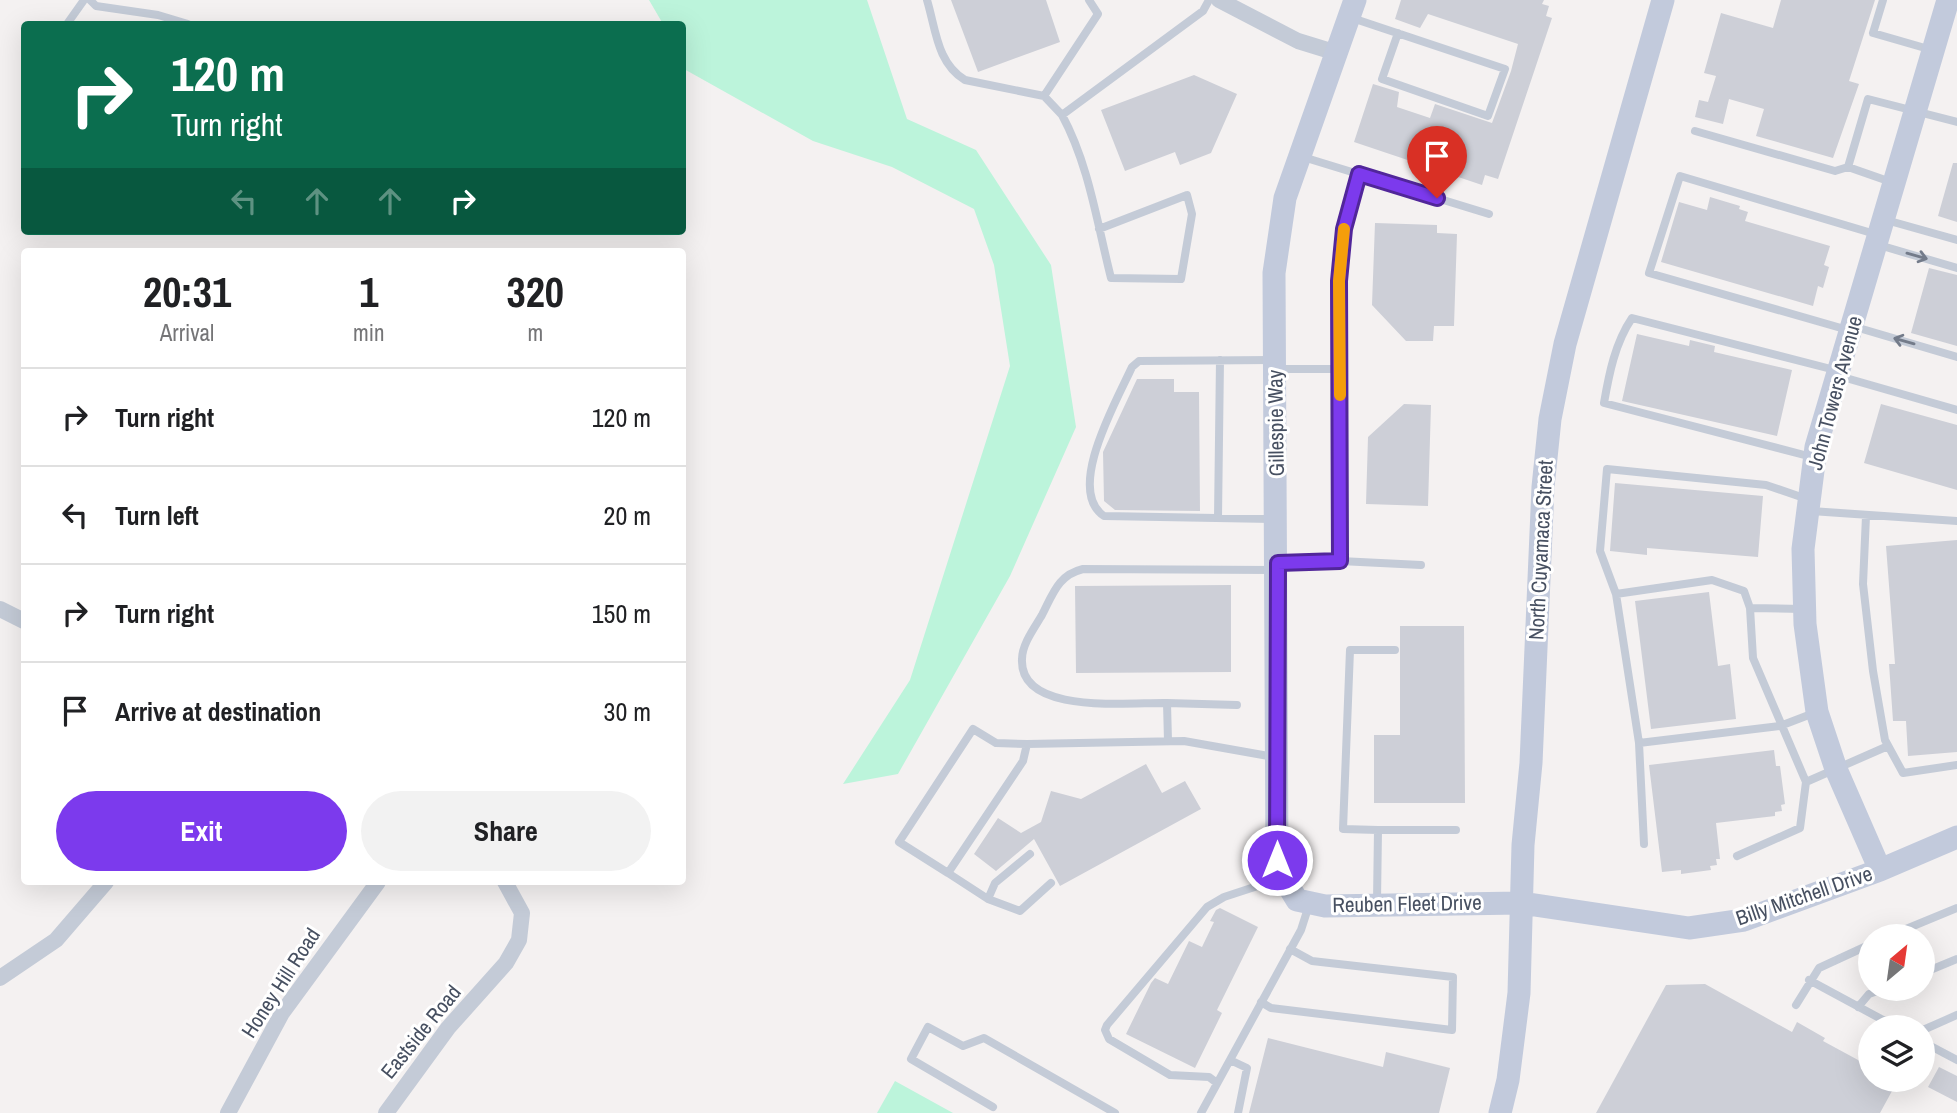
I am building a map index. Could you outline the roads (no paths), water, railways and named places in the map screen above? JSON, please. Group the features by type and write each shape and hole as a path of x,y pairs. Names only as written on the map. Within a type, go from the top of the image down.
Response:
{"street":[{"path":"1219,0 1298,41 1337,53"},
{"name":"North Cuyamaca Street","path":"1500,1113 1508,1080 1519,993 1521,903 1531,763 1543,487 1550,419 1565,344 1663,0"},
{"name":"John Towers Avenue","path":"1880,870 1836,769 1817,712 1805,609 1803,549 1815,458 1914,114 1951,2"},
{"name":"Gillespie Way","path":"1280,869 1275,273 1286,198 1352,8"},
{"path":"0,610 21,620"},
{"name":"Billy Mitchell Drive","path":"1521,903 1689,928 1744,920 1880,870 1957,838"},
{"name":"Reuben Fleet Drive","path":"1280,869 1297,900 1325,906 1521,903"},
{"path":"0,978 56,940 103,885"},
{"name":"Honey Hill Road","path":"228,1113 282,1013 376,885"},
{"name":"Eastside Road","path":"386,1113 448,1028 513,952 522,927 522,913 507,885"}],"lane":[{"path":"69,21 85,0"},
{"path":"90,0 96,6 158,15 178,21"},
{"path":"927,0 943,56 947,66 955,74 965,80 1044,96 1062,115 1079,147 1099,229 1111,278 1181,279 1192,214 1187,195 1099,229"},
{"path":"1044,96 1098,14 1089,0"},
{"path":"1062,115 1203,10 1209,0"},
{"path":"1883,0 1873,33 1933,51"},
{"path":"1352,8 1398,33 1504,69 1488,116 1382,79 1398,33"},
{"path":"1848,167 1868,99 1914,114 1957,122"},
{"path":"1695,131 1835,171 1848,167 1894,183"},
{"path":"1300,156 1489,215"},
{"path":"1340,561 1342,252 1359,174"},
{"path":"1957,268 1879,233 1680,176 1649,273 1957,357"},
{"path":"1879,233 1957,240"},
{"path":"1815,458 1604,403 1621,334 1632,318 1838,373 1957,410"},
{"path":"1278,519 1104,516 1093,508 1089,494 1093,462 1100,438 1132,367 1146,359 1220,360 1340,369"},
{"path":"1219,518 1220,360"},
{"path":"1644,844 1639,743 1616,594 1600,551 1607,468 1766,485 1809,505 1866,516 1957,521"},
{"path":"1866,516 1863,584 1873,671 1888,746 1903,773 1957,765"},
{"path":"1237,705 1062,702 1046,695 1028,679 1022,666 1024,648 1062,578 1083,569 1278,567 1340,561 1421,565"},
{"path":"1616,594 1712,580 1744,591 1750,608 1753,658 1805,782 1800,828 1737,856"},
{"path":"1750,608 1805,609"},
{"path":"1395,650 1350,650 1343,829 1456,830"},
{"path":"1167,703 1168,741"},
{"path":"1639,743 1780,726 1817,712"},
{"path":"1051,883 1020,911 988,899 899,842 973,729 996,743 1185,741 1277,757"},
{"path":"948,873 1023,761 1027,744"},
{"path":"1805,782 1888,746"},
{"path":"1377,904 1378,830"},
{"path":"988,899 995,883 1030,854"},
{"path":"1217,1083 1209,1077 1170,1075 1109,1039 1107,1025 1207,908 1280,869"},
{"path":"1201,1113 1290,950 1310,902"},
{"path":"1918,924 1957,908"},
{"path":"1796,1005 1809,980 1829,961 1858,949"},
{"path":"1261,1002 1270,1008 1452,1030 1453,977 1312,961 1290,950"},
{"path":"1936,968 1957,959"},
{"path":"1809,980 1873,1015"},
{"path":"1858,1007 1863,1001"},
{"path":"1935,1025 1957,1015"},
{"path":"993,1107 911,1059 928,1027 963,1046 984,1038 1115,1113"},
{"path":"1935,1048 1957,1060"},
{"path":"1230,1060 1247,1068 1238,1113"}]}
